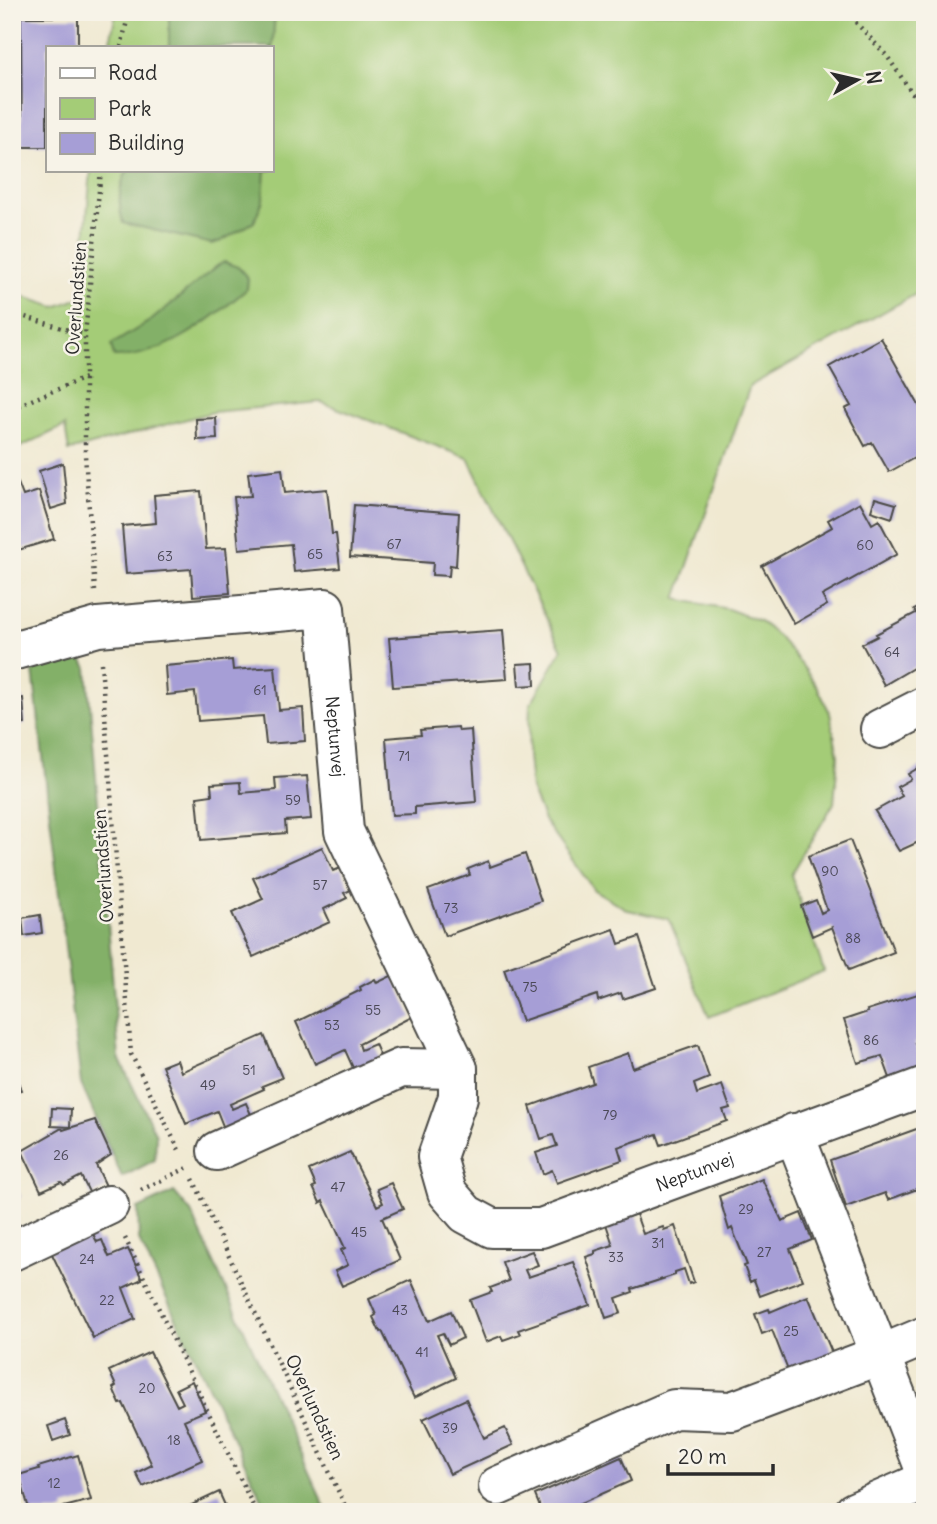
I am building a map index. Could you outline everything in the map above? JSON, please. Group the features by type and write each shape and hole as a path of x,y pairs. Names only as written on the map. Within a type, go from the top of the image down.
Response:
{"street":[{"name":"Neptunvej","path":"98,627 326,608 344,831 458,1069 458,1097 437,1157 447,1192 466,1214 492,1228 541,1228 925,1086"},
{"path":"12,650 98,627"},
{"path":"880,729 925,706"},
{"path":"202,1159 401,1068 458,1069"},
{"path":"794,1133 925,1469"},
{"path":"12,1251 109,1205"},
{"path":"498,1486 674,1409 732,1411 880,1356 925,1336"},
{"path":"854,1512 925,1481"}],"path":[{"path":"121,46 129,12"},
{"path":"846,12 887,57 925,112"},
{"name":"Overlundstien","path":"101,172 85,335 85,455 131,1054 202,1159 348,1512"},
{"path":"12,313 85,335"},
{"path":"12,408 85,378"},
{"path":"202,1159 109,1205 256,1512"}],"green space":[{"path":"116,12 925,12 925,289 750,386 676,599 728,609 760,621 779,637 799,661 818,688 830,713 838,756 834,803 791,875 824,971 709,1017 669,919 628,910 594,890 544,820 531,789 528,755 530,705 562,650 468,458 321,402 213,412 69,451 65,426 12,451 12,293 55,307 83,297 82,274 91,172 273,172 273,46 109,46"},
{"path":"169,12 275,12 273,46 169,46"},
{"path":"127,172 265,172 263,200 254,222 212,244 123,223 120,210 122,182"},
{"path":"224,262 238,267 248,278 247,289 218,313 169,344 133,356 114,357 111,345 153,319"},
{"path":"77,649 87,668 119,1058 156,1135 155,1160 122,1177 81,1084 32,662"},
{"path":"174,1192 191,1212 327,1512 268,1512 139,1240 138,1209"}],"building":[{"path":"21,17 78,17 78,46 46,46 46,147 22,147"},
{"path":"881,338 925,416 925,452 889,472 872,442 865,446 845,409 851,406 829,367"},
{"path":"216,418 217,439 197,440 196,419"},
{"path":"63,463 67,504 51,509 39,471"},
{"path":"282,469 285,493 327,489 332,534 336,534 340,568 294,572 291,544 239,549 234,497 251,496 248,473"},
{"path":"18,483 23,496 39,491 54,539 12,552 12,485"},
{"path":"201,491 206,549 226,548 230,593 193,596 191,569 126,574 122,526 156,523 154,495"},
{"path":"875,498 896,504 892,518 871,511"},
{"path":"860,502 872,524 879,520 897,554 822,596 827,605 794,624 762,566 832,527 828,520"},
{"path":"354,505 459,513 456,566 450,565 449,576 432,575 433,563 350,557"},
{"path":"925,605 925,661 884,685 862,644"},
{"path":"503,630 507,679 393,687 389,638"},
{"path":"232,660 233,670 275,667 279,710 303,708 305,741 266,744 263,716 198,721 195,692 167,695 165,666"},
{"path":"534,663 535,685 519,686 517,664"},
{"path":"23,698 25,724 12,725 12,699"},
{"path":"458,727 459,731 471,730 476,802 415,807 415,814 392,815 386,738 421,735 420,730"},
{"path":"925,764 925,839 899,851 875,811 902,796 897,787 911,779 908,774"},
{"path":"307,776 311,819 285,821 286,833 201,840 197,797 212,795 211,784 240,782 241,793 276,790 275,778"},
{"path":"850,840 894,952 849,970 832,927 812,936 801,906 816,900 821,913 827,910 808,856"},
{"path":"322,847 333,871 341,868 351,890 344,893 347,898 324,909 330,922 253,957 232,913 263,899 253,878"},
{"path":"525,854 541,901 445,936 428,890 470,875 468,869 488,861 490,867"},
{"path":"40,915 42,933 24,936 22,918"},
{"path":"614,929 619,944 639,937 656,988 623,999 621,993 598,1001 597,995 522,1021 504,969"},
{"path":"393,975 412,1017 359,1044 361,1050 375,1044 381,1058 354,1070 345,1050 315,1064 296,1022 361,990 360,987 375,979 377,983"},
{"path":"924,992 925,1040 915,1043 923,1067 890,1078 882,1056 858,1063 844,1020"},
{"path":"264,1035 282,1078 230,1104 232,1109 246,1103 253,1119 225,1131 217,1111 186,1124 162,1066 177,1060 181,1072"},
{"path":"698,1045 709,1078 694,1084 697,1094 722,1085 730,1108 723,1110 727,1121 661,1145 657,1134 618,1147 622,1160 557,1183 552,1170 543,1174 536,1153 557,1146 553,1135 541,1139 530,1106 593,1083 588,1067 628,1053 633,1068"},
{"path":"12,1064 21,1090 12,1092"},
{"path":"52,1108 71,1109 70,1127 51,1126"},
{"path":"95,1120 111,1155 96,1165 107,1188 91,1196 81,1176 64,1185 61,1182 41,1191 22,1151 62,1128 63,1130"},
{"path":"925,1126 925,1186 888,1200 885,1193 846,1207 830,1160"},
{"path":"350,1152 377,1206 383,1203 377,1189 391,1183 403,1209 382,1218 400,1260 342,1286 335,1271 348,1265 341,1250 345,1248 323,1201 320,1203 309,1170"},
{"path":"12,1177 21,1197 12,1204"},
{"path":"762,1179 782,1221 801,1213 812,1240 790,1249 803,1280 760,1296 754,1280 750,1282 744,1266 747,1265 732,1228 729,1230 719,1196"},
{"path":"636,1214 643,1234 675,1226 694,1282 689,1284 684,1269 675,1272 675,1275 632,1289 633,1292 616,1298 621,1313 606,1318 586,1257 613,1245 606,1224"},
{"path":"92,1232 97,1242 102,1240 109,1257 128,1249 142,1279 123,1288 135,1319 93,1338 50,1250"},
{"path":"532,1251 538,1265 525,1270 528,1277 573,1262 590,1305 518,1330 520,1334 503,1340 501,1336 486,1342 470,1300 492,1292 490,1288 509,1281 502,1262"},
{"path":"411,1280 429,1321 451,1311 463,1338 449,1345 443,1333 437,1335 456,1378 414,1398 373,1317 376,1315 369,1299"},
{"path":"808,1296 833,1355 789,1373 772,1330 762,1334 755,1314 769,1309 770,1312"},
{"path":"150,1352 177,1406 183,1403 176,1389 192,1381 205,1411 184,1420 202,1460 143,1487 136,1473 152,1465 123,1403 120,1404 109,1371"},
{"path":"466,1399 484,1438 505,1428 513,1445 450,1474 423,1419"},
{"path":"65,1420 70,1435 53,1441 48,1426"},
{"path":"78,1455 91,1500 64,1507 65,1510 58,1512 30,1512 19,1475"},
{"path":"621,1457 631,1481 561,1512 542,1512 535,1495"},
{"path":"219,1492 228,1512 177,1512"}]}
